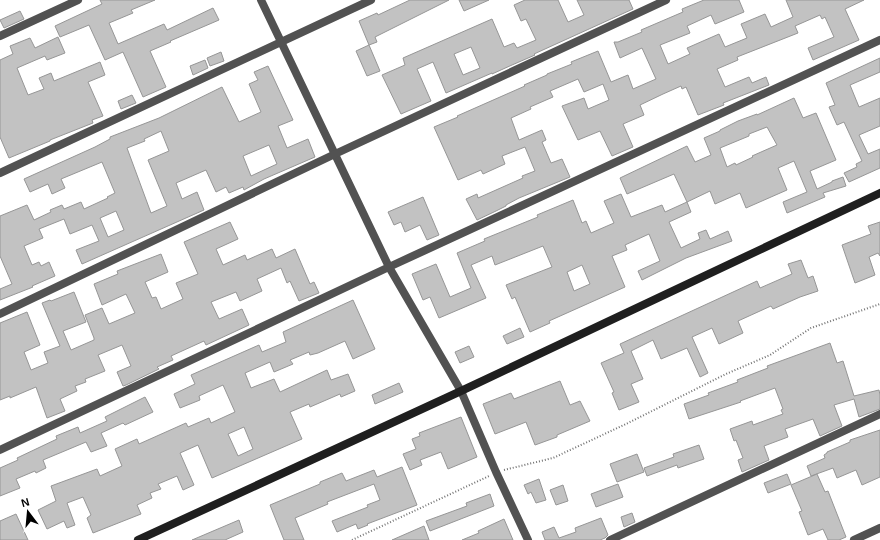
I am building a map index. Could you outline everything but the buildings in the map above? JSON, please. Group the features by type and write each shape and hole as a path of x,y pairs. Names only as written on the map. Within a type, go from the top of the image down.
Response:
{"street":[{"path":"0,36 78,0"},
{"path":"261,0 389,267 461,391 496,472 528,540"},
{"path":"0,173 371,0"},
{"path":"0,314 335,154 666,0"},
{"path":"0,450 389,267 880,40"},
{"path":"138,540 461,391 880,194"},
{"path":"610,540 880,414"},
{"path":"854,540 880,528"}],"path":[{"path":"352,540 496,472 553,458 626,424 720,377 770,355 811,328 880,304"}]}
